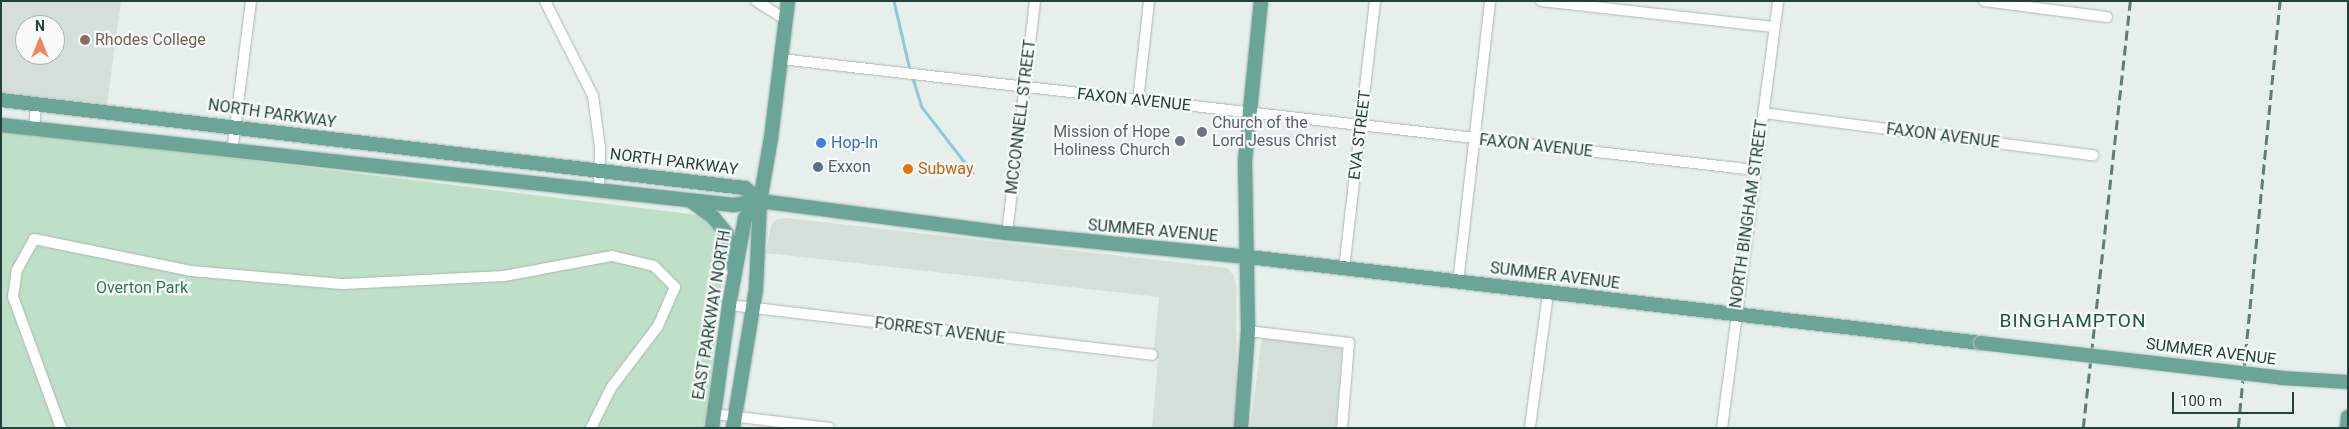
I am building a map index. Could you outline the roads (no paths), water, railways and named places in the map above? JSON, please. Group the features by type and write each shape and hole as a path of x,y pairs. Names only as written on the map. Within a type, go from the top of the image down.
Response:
{"main road":[{"path":"734,422 752,309 760,201 788,1"},
{"path":"1241,428 1248,331 1249,257 1245,161 1248,113 1261,1"},
{"name":"NORTH PARKWAY","path":"1,100 234,126 600,172 745,188 760,201"},
{"path":"1,125 232,152 734,205 760,201"},
{"path":"690,200 714,217 727,234 735,271"},
{"name":"SUMMER AVENUE","path":"760,201 1007,233 1249,257 1458,283 2282,378 2348,382"},
{"name":"EAST PARKWAY NORTH","path":"713,421 729,305 746,218 760,201"},
{"path":"2347,428 2348,417"}],"street":[{"path":"232,152 251,1"},
{"path":"545,1 593,96 600,172 599,190"},
{"path":"756,1 786,20"},
{"name":"MCCONNELL STREET","path":"1007,233 1035,1"},
{"path":"1138,100 1150,1"},
{"name":"EVA STREET","path":"1344,269 1375,1"},
{"path":"1458,283 1490,1"},
{"path":"1541,1 1774,27"},
{"name":"NORTH BINGHAM STREET","path":"1722,428 1778,1"},
{"path":"1984,1 2057,6 2107,17"},
{"name":"FAXON AVENUE","path":"781,59 1755,170"},
{"path":"34,129 36,104"},
{"name":"FAXON AVENUE","path":"1763,113 2094,155"},
{"path":"61,428 13,297 17,270 34,239 191,271 344,284 504,276 612,256 654,266 675,287 658,326 611,388 591,428"},
{"path":"1530,427 1548,293"},
{"name":"FORREST AVENUE","path":"729,305 1152,355"},
{"path":"1248,331 1350,343 1342,428"},
{"path":"713,421 829,428"}],"waterway":[{"path":"894,1 910,70"},
{"path":"913,78 922,107 973,173"}],"railway":[{"path":"2083,428 2130,1"},
{"path":"2238,428 2280,1"}],"place":[{"name":"Rhodes College","path":"85,40"},
{"name":"Church of the Lord Jesus Christ","path":"1202,132"},
{"name":"Mission of Hope Holiness Church","path":"1180,141"},
{"name":"Hop-In","path":"821,143"},
{"name":"Exxon","path":"818,167"},
{"name":"Subway","path":"908,169"}],"district":[{"name":"BINGHAMPTON","path":"2073,321"}],"park label":[{"name":"Overton Park","path":"142,288"}]}
